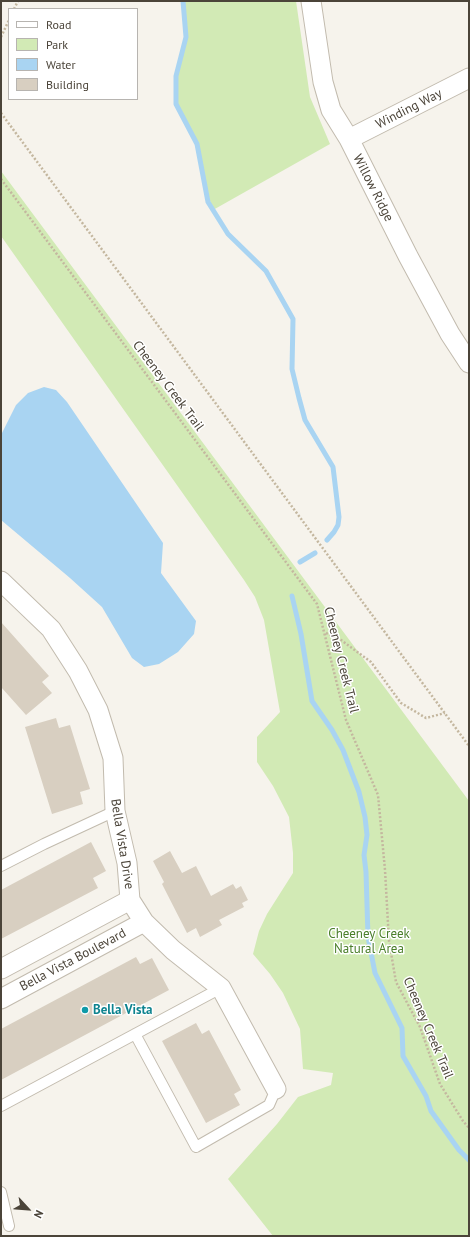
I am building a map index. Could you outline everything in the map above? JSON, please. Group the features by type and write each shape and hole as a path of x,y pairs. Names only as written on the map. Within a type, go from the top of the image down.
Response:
{"street":[{"name":"Willow Ridge","path":"311,1 323,82 331,110 349,139 408,256 450,334 469,363"},
{"name":"Winding Way","path":"349,139 469,78"},
{"name":"Bella Vista Drive","path":"1,581 51,629 78,671 98,710 112,758 115,811 127,863 130,900 144,922 173,950 221,988 276,1089"},
{"name":"Bella Vista Boulevard","path":"1,969 130,900"},
{"name":"Bella Vista Boulevard","path":"1,999 144,922"}],"lane":[{"path":"1,866 115,811"},
{"path":"1,1106 221,988"},
{"path":"135,1034 196,1147 269,1105 276,1089"},
{"path":"1,1192 9,1226"}],"path":[{"path":"1,37 8,22"},
{"path":"1,113 469,746"},
{"name":"Cheeney Creek Trail","path":"1,179 317,604 326,633 346,720 378,795 385,870 389,941 396,982 420,1027 440,1084 469,1128"},
{"path":"326,633 341,640 371,662 401,703 426,718 445,713"}],"green space":[{"path":"182,1 296,1 310,97 330,144 213,210 205,185 197,144 176,104 176,76 186,37"},
{"name":"Cheeney Creek Natural Area","path":"1,171 469,801 469,1236 273,1236 228,1179 277,1124 298,1097 331,1085 333,1073 303,1069 300,1029 283,993 270,974 253,954 259,931 267,914 293,873 293,853 289,817 273,786 257,762 257,737 280,712 264,620 255,597 244,580 1,236"}],"water":[{"path":"44,387 56,390 67,402 163,543 161,573 196,621 194,634 178,652 159,664 144,667 132,658 102,607 1,520 1,435 16,405 28,393"}],"building":[{"path":"1,622 49,676 42,682 52,693 26,715 1,687"},
{"path":"56,718 59,728 70,725 90,789 80,792 83,804 52,814 25,727"},
{"path":"91,842 106,871 93,878 98,888 1,939 1,890"},
{"path":"170,851 182,873 196,866 211,896 233,884 236,889 241,886 248,900 242,903 244,907 219,920 222,925 200,937 196,928 187,933 162,884 164,882 153,861"},
{"name":"Bella Vista","path":"136,957 140,964 152,958 169,990 1,1080 1,1029"},
{"name":"Bella Vista","path":"196,1023 202,1034 209,1030 241,1090 234,1094 240,1105 206,1123 162,1041"}],"waterway":[{"path":"183,1 186,37 176,76 176,104 197,144 208,202 228,234 266,271 293,319 292,369 299,398 305,420 333,467 339,517 338,525 327,540"},
{"path":"300,562 315,553"},
{"path":"292,596 301,634 312,701 332,730 343,750 359,792 365,817 367,835 364,855 368,937 375,973 402,1028 403,1056 426,1096 431,1111 459,1150 469,1160"}],"place":[{"name":"Bella Vista","path":"85,1010"}]}
